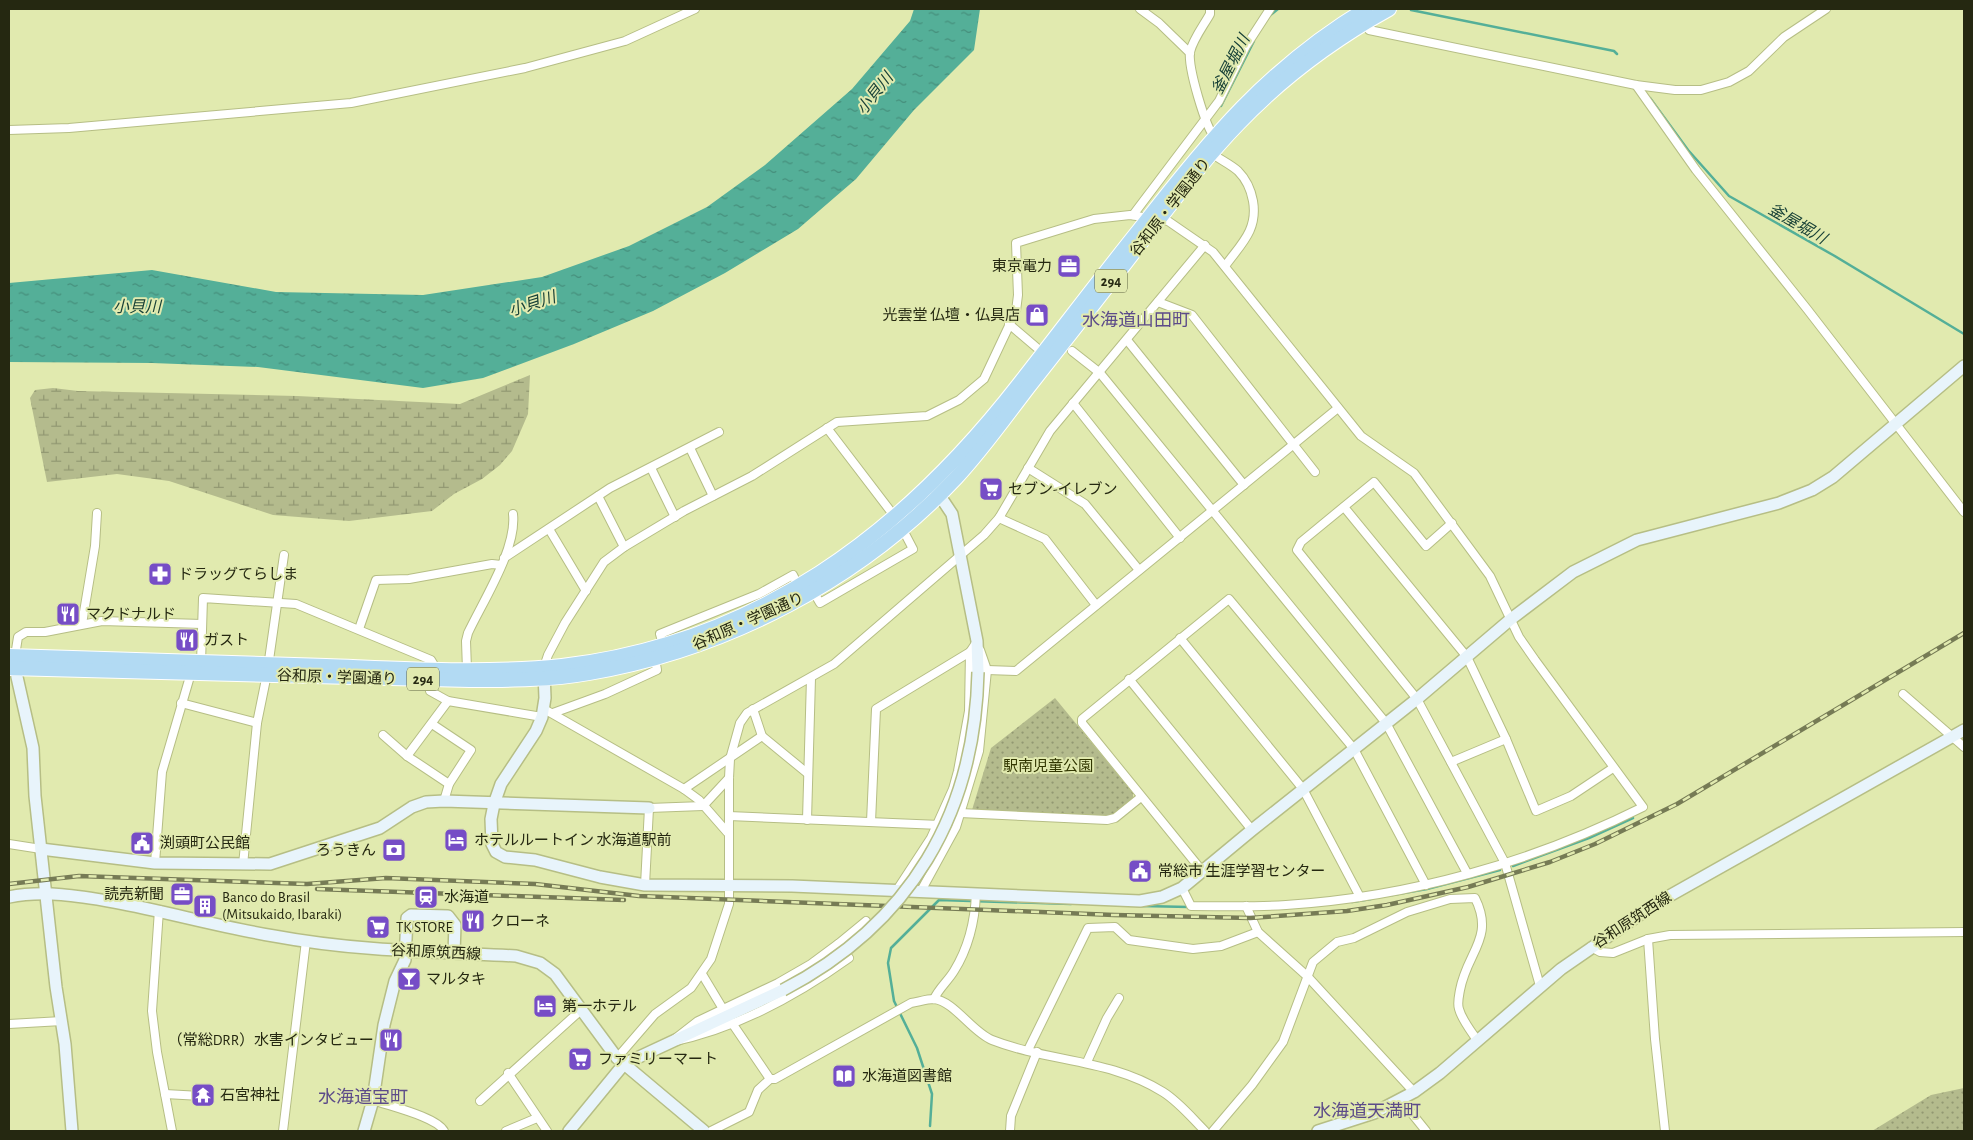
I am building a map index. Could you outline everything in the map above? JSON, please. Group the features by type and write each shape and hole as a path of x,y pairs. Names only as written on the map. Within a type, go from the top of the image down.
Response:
{"highway":[{"name":"谷和原・学園通り","path":"936,489 1043,353 1213,145 1230,118 1283,68 1326,34 1363,13 1389,9"},
{"name":"谷和原・学園通り","path":"432,674 467,670 588,673 654,658 730,627 850,568 936,489 974,457 1155,217"},
{"name":"谷和原・学園通り","path":"12,662 432,674 470,680 544,673 617,657 730,627"}],"street":[{"path":"9,130 77,128 351,103 525,68 625,41 695,9"},
{"path":"1140,9 1159,23 1190,53"},
{"path":"1210,9 1210,14 1190,53 1191,70 1213,145 1250,188 1255,212 1255,219 1248,234 1225,266"},
{"path":"1133,215 1219,101 1246,46 1270,9"},
{"path":"1363,13 1369,30 1636,85 1695,90 1711,88 1729,82 1749,71 1784,37 1826,9"},
{"path":"1636,85 1696,170 1964,512"},
{"path":"1182,888 1191,906 1287,905 1360,897 1426,885 1505,863 1592,832 1644,807 1613,768 1519,637 1511,619 1490,576 1414,473 1367,442 1225,266 1204,245 1173,223 1155,217 1110,215 1016,244 1018,295 1016,311 984,379 959,400 927,416 837,422 752,476 624,547 604,562 565,623 548,655 544,673 546,713 501,784 491,819 492,844 501,855 542,861 600,877 645,885 729,884 976,893 1140,902 1162,897 1182,888 1203,872 1252,830 1417,699 1511,619 1573,572 1614,550 1658,533 1779,503 1812,490 1833,477 1964,366"},
{"path":"569,1131 655,1014 691,988 711,959 728,909 727,832 730,759 740,723 753,708 834,664 961,556 999,518 1050,431 1100,373 1204,245"},
{"path":"1158,302 1192,315 1315,472"},
{"path":"1009,324 1043,353"},
{"path":"1127,340 1244,485"},
{"path":"1072,351 1100,373 1386,723 1467,873"},
{"path":"1074,403 1180,538"},
{"path":"983,671 1016,670 1338,408"},
{"path":"663,645 660,634 759,594 793,575 820,603 913,549 899,523 827,428"},
{"path":"359,629 376,580 409,579 502,562 598,496 719,432"},
{"path":"690,448 713,496"},
{"path":"651,468 675,517"},
{"path":"1028,468 1085,504 1139,570"},
{"path":"1452,523 1426,546 1374,482 1301,542 1297,550 1417,699 1505,863 1540,986"},
{"path":"921,891 949,842 979,751 983,671 952,514 936,489"},
{"path":"598,496 624,547"},
{"path":"1344,507 1467,656 1506,738 1536,811 1571,796 1613,768"},
{"path":"82,624 95,546 97,513"},
{"path":"467,670 466,641 468,633 502,562 512,533 514,514"},
{"path":"999,518 1045,539 1096,604"},
{"path":"549,529 586,591"},
{"path":"243,865 257,723 268,669 284,555"},
{"path":"156,863 162,772 181,703 196,668 202,624 203,598 277,601 296,604 431,660 430,691 448,701 546,713 684,789 727,832"},
{"path":"1203,872 1082,723 1082,719 1229,599 1354,749 1426,885"},
{"path":"722,609 730,627"},
{"path":"72,1131 62,1021 45,893 35,796 33,748 12,662 20,633 32,631 45,632 102,621 202,624"},
{"path":"1180,638 1303,789 1360,897"},
{"path":"871,822 876,709 970,652 978,641"},
{"path":"897,890 937,826 953,789 969,711 970,652"},
{"path":"546,713 605,694 657,670 654,658"},
{"path":"621,1061 671,1042 783,990 829,963 869,931 902,894 930,855 949,818 965,774 975,727 983,671"},
{"path":"807,820 811,678"},
{"path":"1129,679 1252,830"},
{"path":"1903,694 1964,747"},
{"path":"407,756 448,701"},
{"path":"181,703 257,723"},
{"path":"753,708 762,736 807,773"},
{"path":"432,724 471,750 449,784 444,801"},
{"name":"谷和原筑西線","path":"1320,1131 1374,1113 1414,1092 1440,1073 1540,986 1591,947 1676,890 1964,730"},
{"path":"383,735 407,756 449,784"},
{"path":"684,789 762,736"},
{"path":"1451,762 1506,738"},
{"path":"9,844 156,863 270,864 380,828 412,807 426,802 649,808 703,806 729,778"},
{"path":"729,816 937,826 959,816 1107,820 1115,818 1141,797"},
{"path":"645,885 649,808"},
{"name":"谷和原筑西線","path":"9,897 45,893 69,895 159,910 272,936 306,941 405,951 516,956 540,963 555,974 621,1061 704,1131"},
{"path":"934,999 955,970 964,951 974,923 976,893"},
{"path":"1213,1131 1252,1085 1280,1047 1288,1032 1307,976 1314,962 1336,942 1354,938 1408,912 1450,899 1475,898 1482,913 1483,926 1480,940 1463,975 1458,998 1459,1009 1476,1040"},
{"path":"1246,906 1258,932 1307,976 1414,1092"},
{"path":"159,910 152,1011 172,1131"},
{"path":"364,1131 373,1100 384,1025 395,981 405,960 406,921 409,916 440,914 448,916 455,925 454,953"},
{"path":"671,1042 698,1022 795,974 838,944 866,921"},
{"path":"1028,1050 1086,931 1091,927 1115,928 1129,940 1193,949 1221,946 1258,932"},
{"path":"1591,947 1600,952 1613,953 1648,939 1670,935 1694,934 1964,932"},
{"path":"1648,939 1665,1131"},
{"path":"283,1131 306,941"},
{"path":"671,1042 700,1036 796,993 849,958 838,944"},
{"path":"702,974 723,1010"},
{"path":"1087,1062 1106,1018 1119,998"},
{"path":"712,1131 748,1112 758,1090 770,1079 774,1079 911,1003 934,999 948,1006 974,1029 989,1039 1122,1072 1165,1093 1205,1131"},
{"path":"480,1100 508,1073 581,1010"},
{"path":"9,1024 62,1021"},
{"path":"732,1023 770,1079"},
{"path":"1010,1131 1011,1116 1037,1052"},
{"path":"508,1073 547,1131"},
{"path":"165,1094 201,1096"},
{"path":"373,1100 442,1126 444,1131"},
{"path":"1401,1100 1426,1131"},
{"path":"506,1131 537,1118"}],"green space":[{"path":"530,375 528,414 512,451 500,465 482,479 454,494 432,511 349,521 273,515 169,481 117,474 47,482 30,398 35,390 53,388 78,391 297,396 460,404"},
{"name":"駅南児童公園","path":"1055,698 1133,793 1133,798 1110,817 972,810 991,748"},
{"path":"1964,1088 1964,1131 1872,1131 1931,1095"}],"water":[{"name":"小貝川","path":"914,9 980,9 974,50 914,110 856,179 798,229 725,273 653,311 574,344 483,378 423,388 258,367 152,363 9,362 9,283 152,270 276,292 423,295 542,277 629,246 707,207 765,165 852,89 910,21"}],"waterway":[{"name":"釜屋堀川","path":"1268,17 1278,9"},
{"name":"釜屋堀川","path":"1411,10 1614,51 1617,54"},
{"name":"釜屋堀川","path":"1221,106 1254,41"},
{"name":"釜屋堀川","path":"1650,98 1688,150 1729,196 1833,255 1964,334"},
{"path":"1513,866 1589,838 1633,818"},
{"path":"1392,895 1427,889 1500,870"},
{"path":"1352,902 1371,899"},
{"path":"930,1126 932,1094 917,1048 894,1001 888,963 891,948 939,900 1071,904"},
{"path":"1142,906 1189,907"}],"railway":[{"path":"9,884 79,876 307,884 386,878 535,884 639,896 1114,915 1250,918 1347,911 1387,905 1468,887 1550,862 1595,844 1677,804 1964,633"},
{"path":"317,889 624,900"}],"place":[{"name":"東京電力","path":"1069,266"},
{"name":"光雲堂 仏壇・仏具店","path":"1037,315"},
{"name":"セブン-イレブン","path":"991,489"},
{"name":"ドラッグてらしま","path":"160,574"},
{"name":"マクドナルド","path":"68,614"},
{"name":"ガスト","path":"187,640"},
{"name":"ホテルルートイン 水海道駅前","path":"456,840"},
{"name":"渕頭町公民館","path":"142,843"},
{"name":"ろうきん","path":"394,850"},
{"name":"常総市 生涯学習センター","path":"1140,871"},
{"name":"読売新聞","path":"182,894"},
{"name":"水海道","path":"426,897"},
{"name":"Banco do Brasil (Mitsukaido, Ibaraki)","path":"205,906"},
{"name":"クローネ","path":"473,921"},
{"name":"TK STORE","path":"378,927"},
{"name":"マルタキ","path":"409,979"},
{"name":"第一ホテル","path":"545,1006"},
{"name":"（常総DRR）水害インタビュー","path":"391,1040"},
{"name":"ファミリーマート","path":"580,1059"},
{"name":"水海道図書館","path":"844,1076"},
{"name":"石宮神社","path":"203,1095"}],"district":[{"name":"水海道山田町","path":"1136,320"},
{"name":"水海道宝町","path":"363,1097"},
{"name":"水海道天満町","path":"1367,1111"}]}
